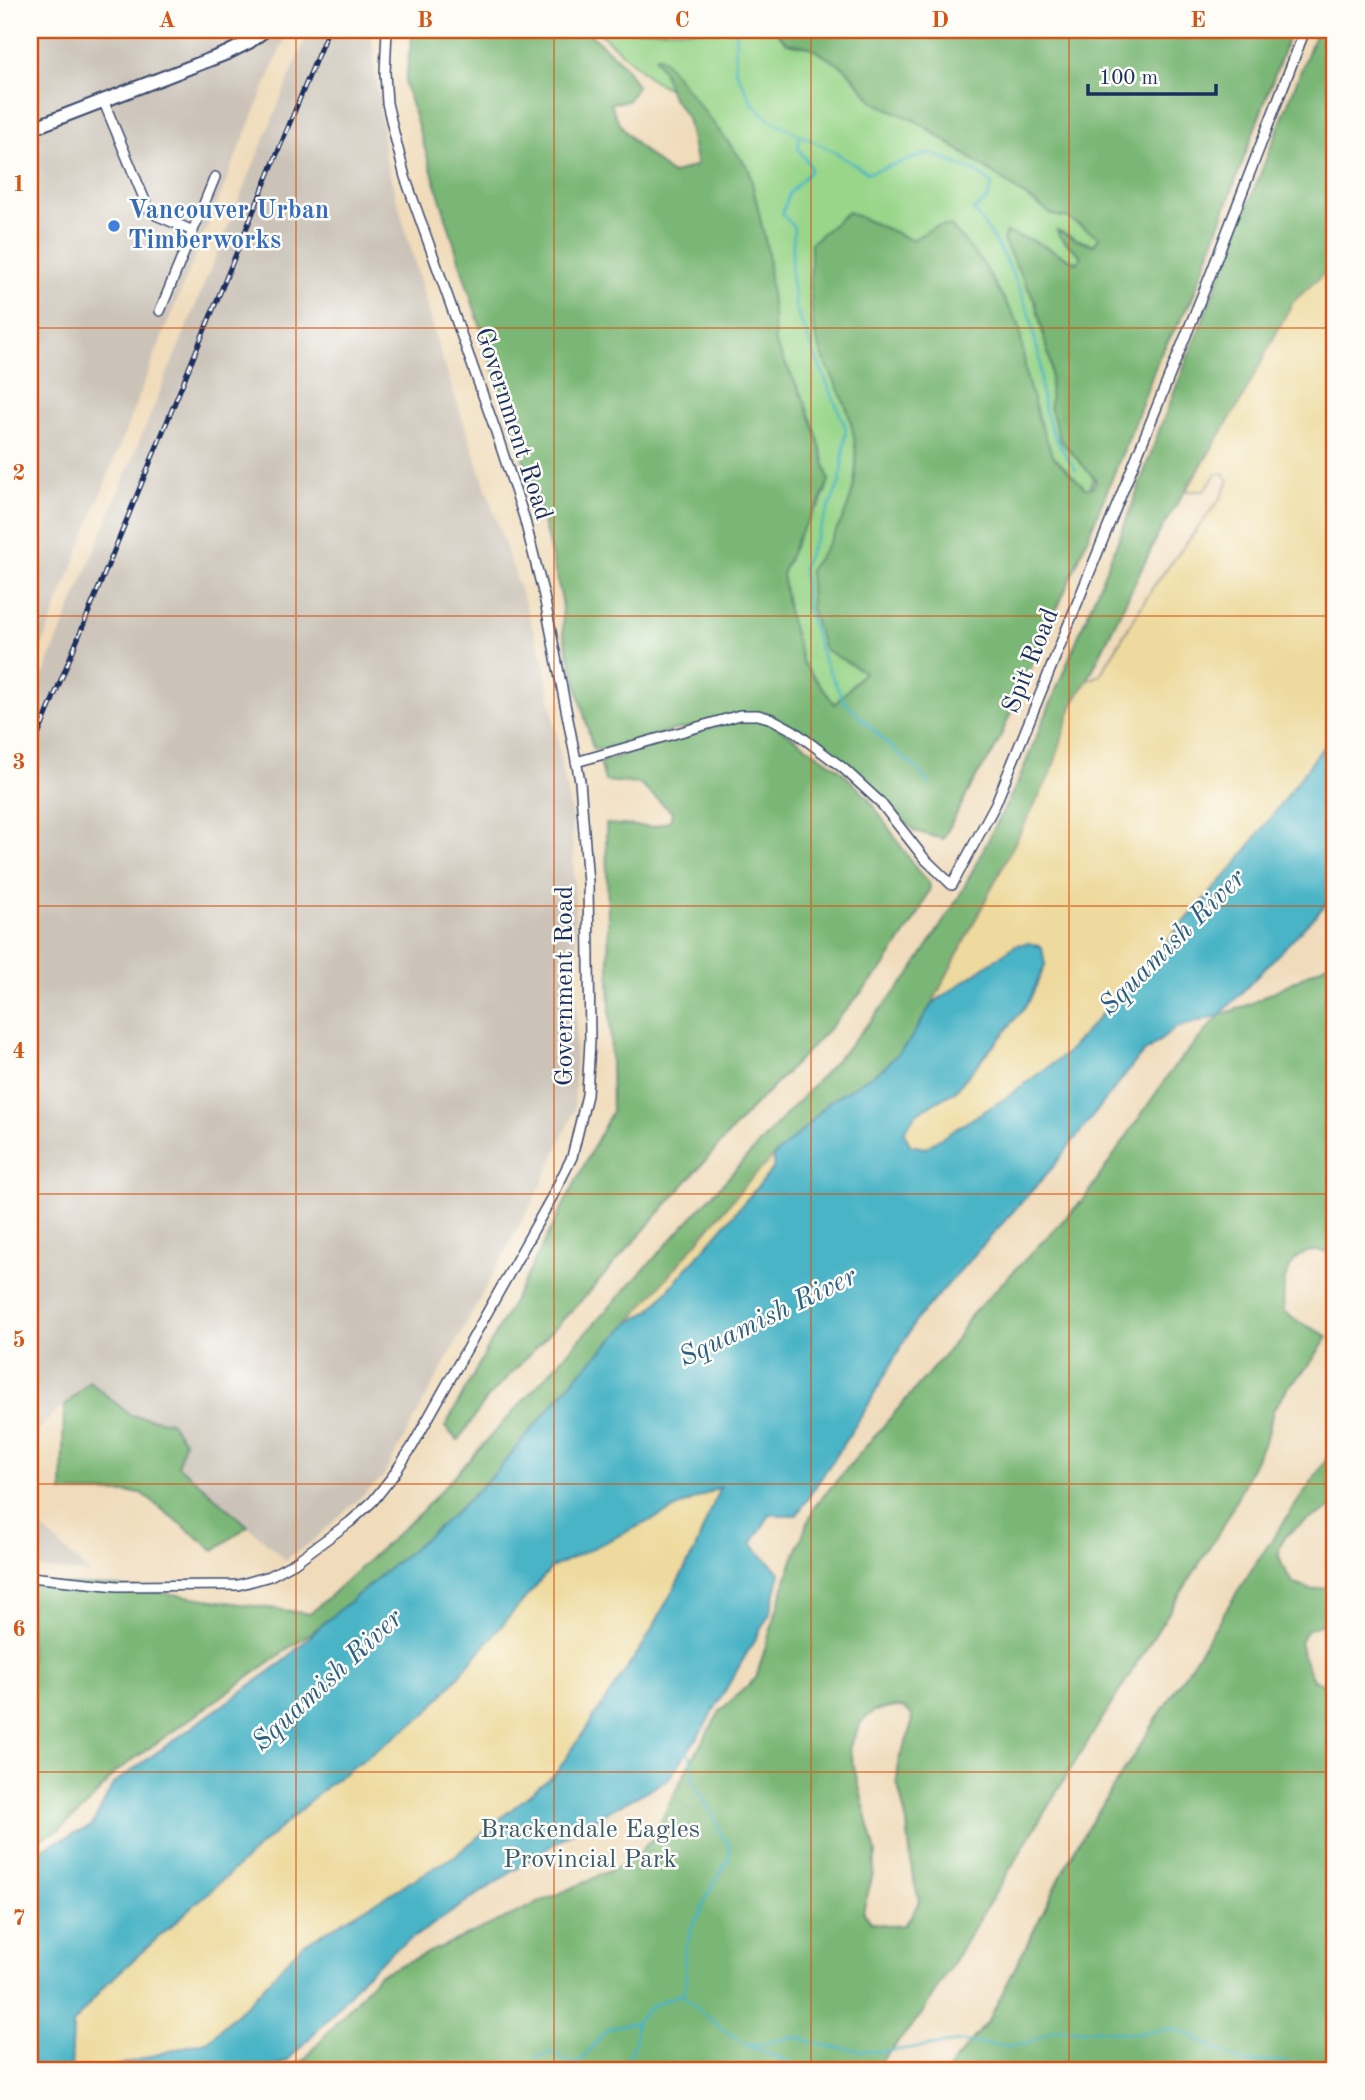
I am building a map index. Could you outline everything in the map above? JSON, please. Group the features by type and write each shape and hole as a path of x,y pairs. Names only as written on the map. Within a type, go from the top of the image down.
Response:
{"street":[{"path":"30,129 227,53 265,30"},
{"name":"Government Road","path":"30,1577 117,1586 238,1585 270,1576 294,1563 350,1522 373,1501 412,1447 553,1195 572,1157 581,1126 587,1094 590,1041 587,883 580,781 544,596 524,517 405,177 387,103 387,30"},
{"name":"Spit Road","path":"576,762 740,715 758,715 772,719 794,731 823,753 880,802 924,858 952,885 996,803 1208,281 1305,30"},
{"path":"103,100 148,208 156,215 193,231"},
{"path":"160,311 215,177"}],"shaded area":[{"path":"30,30 283,30 285,38 164,332 30,676"},
{"path":"309,30 366,30 372,38 385,156 438,346 543,658 572,821 577,976 574,1111 542,1184 383,1477 309,1544 285,1560 88,1380 30,1438 30,707"},
{"path":"30,1517 91,1574 30,1567"}],"green space":[{"path":"413,30 586,30 624,65 637,86 628,101 611,103 615,114 627,134 672,174 697,165 687,118 671,95 663,71 655,58 657,56 664,60 749,169 768,253 775,343 803,398 818,438 829,481 820,502 799,535 782,574 789,616 803,663 835,704 864,672 824,649 811,609 809,570 844,515 855,477 856,457 848,412 815,334 811,294 811,243 848,212 912,240 936,226 951,226 982,262 1019,324 1027,379 1053,456 1086,489 1093,487 1096,480 1060,440 1050,407 1051,365 1035,301 1003,241 1006,232 1034,241 1077,263 1081,256 1059,236 1057,230 1094,245 1099,237 1068,218 1053,215 918,122 875,103 846,69 809,47 787,43 775,30 1291,30 1192,299 1159,357 1075,568 994,751 975,779 943,839 914,831 866,781 841,761 802,731 766,713 675,730 602,750 593,749 563,632 562,600 542,517 405,84"},
{"path":"596,30 1287,30 1179,324 1147,359 1132,389 977,751 944,799 797,690 767,601 803,506 819,507 827,487 811,428 783,365 782,356 769,342 703,109 650,78"},
{"path":"1317,30 1335,30 1335,263 1292,303 1241,401 1161,529 1087,681 1072,706 1052,771 932,1004 908,1043 884,1068 829,1102 746,1184 628,1324 577,1376 496,1472 454,1514 324,1623 116,1772 84,1809 57,1831 30,1844 30,1583 117,1586 310,1614 423,1510 850,1045 908,977 959,897 1018,782 1129,514"},
{"path":"751,719 767,722 781,729 839,769 869,799 930,888 919,913 883,968 828,1030 749,1111 592,1289 486,1400 458,1441 445,1427 612,1111 606,824 652,827 670,821 672,812 639,784 605,781 600,762 733,721"},
{"path":"1335,960 1335,1254 1313,1251 1296,1259 1286,1274 1283,1292 1284,1311 1295,1320 1328,1337 1273,1410 1268,1434 1226,1521 921,2015 874,2070 280,2070 304,2060 378,1975 632,1861 652,1839 691,1761 721,1710 756,1678 790,1567 814,1507 951,1347 971,1315 1084,1199 1173,1068 1220,1015 1248,1005","holes":["904,1708 912,1715 910,1732 899,1759 897,1781 907,1823 912,1872 919,1901 904,1925 887,1926 870,1922 863,1911 876,1853 849,1748 861,1722 874,1711"]},
{"path":"89,1381 130,1415 170,1422 184,1441 178,1465 248,1526 214,1550 141,1493 62,1492 64,1407"},
{"path":"1335,1447 1335,1506 1297,1526 1282,1541 1279,1550 1282,1566 1294,1584 1312,1590 1335,1586 1335,1620 1308,1629 1300,1641 1304,1660 1313,1680 1335,1689 1335,2070 947,2070 989,2020 1076,1846 1252,1569"}],"sand":[{"path":"1335,263 1335,731 1233,868 1066,1054 1004,1099 925,1148 910,1145 904,1132 917,1113 954,1092 1029,1001 1045,965 1016,945 932,1004 1052,771 1072,706 1087,681 1100,675 1153,587 1220,499 1229,481 1224,473 1216,474 1204,491 1186,491 1241,401 1292,303"},
{"path":"774,1156 773,1169 651,1310 628,1324 746,1184"},
{"path":"721,1486 694,1552 645,1642 556,1773 456,1855 301,1946 209,2040 106,2069 71,2070 73,2024 103,1987 327,1786 426,1714 551,1568"}],"water":[{"name":"Squamish River","path":"1335,731 1335,895 1220,1015 1176,1028 1140,1056 1052,1168 916,1320 866,1409 797,1515 770,1515 751,1544 780,1573 770,1613 704,1727 668,1780 584,1824 393,1951 362,1978 329,2018 287,2061 266,2070 89,2070 106,2069 209,2040 301,1946 456,1855 556,1773 645,1642 694,1552 720,1487 551,1568 426,1714 327,1786 103,1987 73,2024 71,2070 30,2070 30,1854 92,1826 113,1784 283,1662 324,1623 454,1514 496,1472 577,1376 628,1324 651,1310 773,1169 774,1156 829,1102 884,1068 908,1043 932,1004 1016,945 1029,943 1042,947 1045,965 1029,1001 954,1092 917,1113 904,1132 910,1145 925,1148 1004,1099 1066,1054 1233,868"}],"waterway":[{"path":"736,30 735,69 753,104 770,120 831,150 868,173 930,153 979,173 992,184 987,200 973,210 998,246 1024,300 1040,359 1040,383 1048,421 1057,441 1076,470"},
{"path":"800,136 798,148 810,166 810,171 789,194 782,214 794,227 791,273 796,310 846,428 840,482 803,567 806,606 823,658 844,701 896,752 918,769 930,785"},
{"path":"622,2070 636,2042 635,2023 651,2006 681,1994 686,1985 684,1951 706,1897 728,1860 730,1846 694,1784 690,1755 685,1751"},
{"path":"681,1994 721,2028 749,2046 809,2070"},
{"path":"536,2057 554,2052 564,2061 573,2064 583,2058 609,2029 634,2023"},
{"path":"749,2046 795,2037 830,2047 880,2052 960,2042 1010,2046 1027,2044 1054,2030 1098,2030 1136,2034 1170,2029 1184,2032 1238,2060 1292,2064 1302,2061 1335,2068"}],"railway":[{"path":"30,755 328,30"}],"place":[{"name":"Vancouver Urban Timberworks","path":"114,226"}],"park label":[{"name":"Brackendale Eagles Provincial Park","path":"590,1845"}]}
